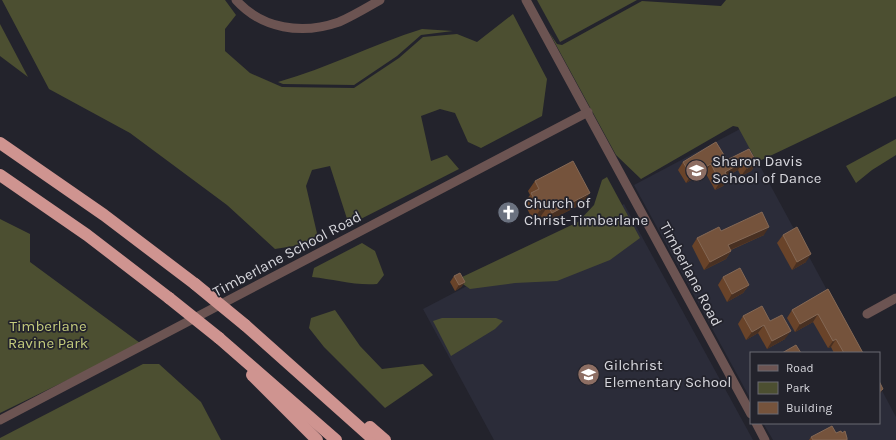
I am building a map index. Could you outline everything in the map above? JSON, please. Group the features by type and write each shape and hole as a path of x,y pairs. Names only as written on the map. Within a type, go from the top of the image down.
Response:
{"highway":[{"path":"0,143 104,215 195,284 288,362 374,440"},
{"path":"0,175 87,235 169,298 219,338 336,440"},
{"path":"219,338 277,402 317,440"},
{"path":"288,362 385,440"}],"street":[{"path":"236,0 251,15 269,24 303,28 338,22 380,0"},
{"name":"Timberlane Road","path":"526,0 750,412"},
{"name":"Timberlane School Road","path":"0,420 588,112"},
{"path":"867,314 896,298"},
{"path":"757,424 765,440"}],"shaded area":[{"path":"740,129 860,352 750,352 750,398 634,185"},
{"name":"Gilchrist Elementary School","path":"624,204 753,440 494,440 423,309"},
{"path":"880,387 896,417 896,440 773,440 764,424 880,424"}],"green space":[{"path":"2,0 225,0 236,15 225,29 225,51 250,73 282,87 354,88 399,58 423,37 457,34 477,42 513,14 547,79 542,116 481,148 468,142 455,113 440,109 421,116 431,161 447,155 459,169 349,225 330,166 312,170 306,186 319,242 275,249 227,205 130,133 49,89"},
{"path":"537,0 637,0 560,42"},
{"path":"726,0 896,0 896,96 757,162 738,127 733,126 641,179 616,155 549,32 557,44 562,45 642,1 721,6"},
{"path":"0,24 28,77 0,56"},
{"path":"422,29 453,31 421,35 397,56 354,85 283,84 278,82 315,70"},
{"path":"896,139 896,155 872,170 856,183 846,166"},
{"path":"607,177 640,238 610,260 557,281 515,283 470,289 460,282 460,278 578,222 594,205 602,180"},
{"name":"Timberlane Ravine Park","path":"0,219 30,234 30,262 140,343 133,348 0,413"},
{"path":"362,243 375,251 384,275 377,284 353,283 312,277 314,268"},
{"path":"335,310 360,346 382,369 423,364 433,375 385,408 324,347 309,328 311,318"},
{"path":"442,318 496,318 503,321 495,329 451,356 433,321"},
{"path":"143,364 159,364 201,402 221,440 0,440 0,438"}],"building":[{"path":"716,142 727,160 749,149 757,163 747,168 743,162 725,172 728,178 720,182 711,164 691,175 683,162"},
{"path":"573,161 590,193 552,213 548,206 540,210 531,193 539,189 535,181"},
{"path":"762,212 769,227 728,245 731,251 710,262 697,238 719,227 721,231"},
{"path":"797,227 811,254 797,262 783,235"},
{"path":"740,268 749,285 732,294 723,277"},
{"path":"460,273 465,282 459,285 454,276"},
{"path":"828,289 862,352 843,352 836,339 833,341 818,314 800,324 792,310"},
{"path":"762,306 770,321 782,315 791,331 772,341 764,325 752,332 743,316"},
{"path":"796,345 800,352 784,352"},
{"path":"880,383 883,389 880,391"},
{"path":"832,426 836,433 841,431 842,433 845,431 847,440 813,440 811,437"}],"place":[{"name":"Sharon Davis School of Dance","path":"697,170"},
{"name":"Church of Christ-Timberlane","path":"508,212"},
{"name":"Gilchrist Elementary School","path":"588,374"}]}
